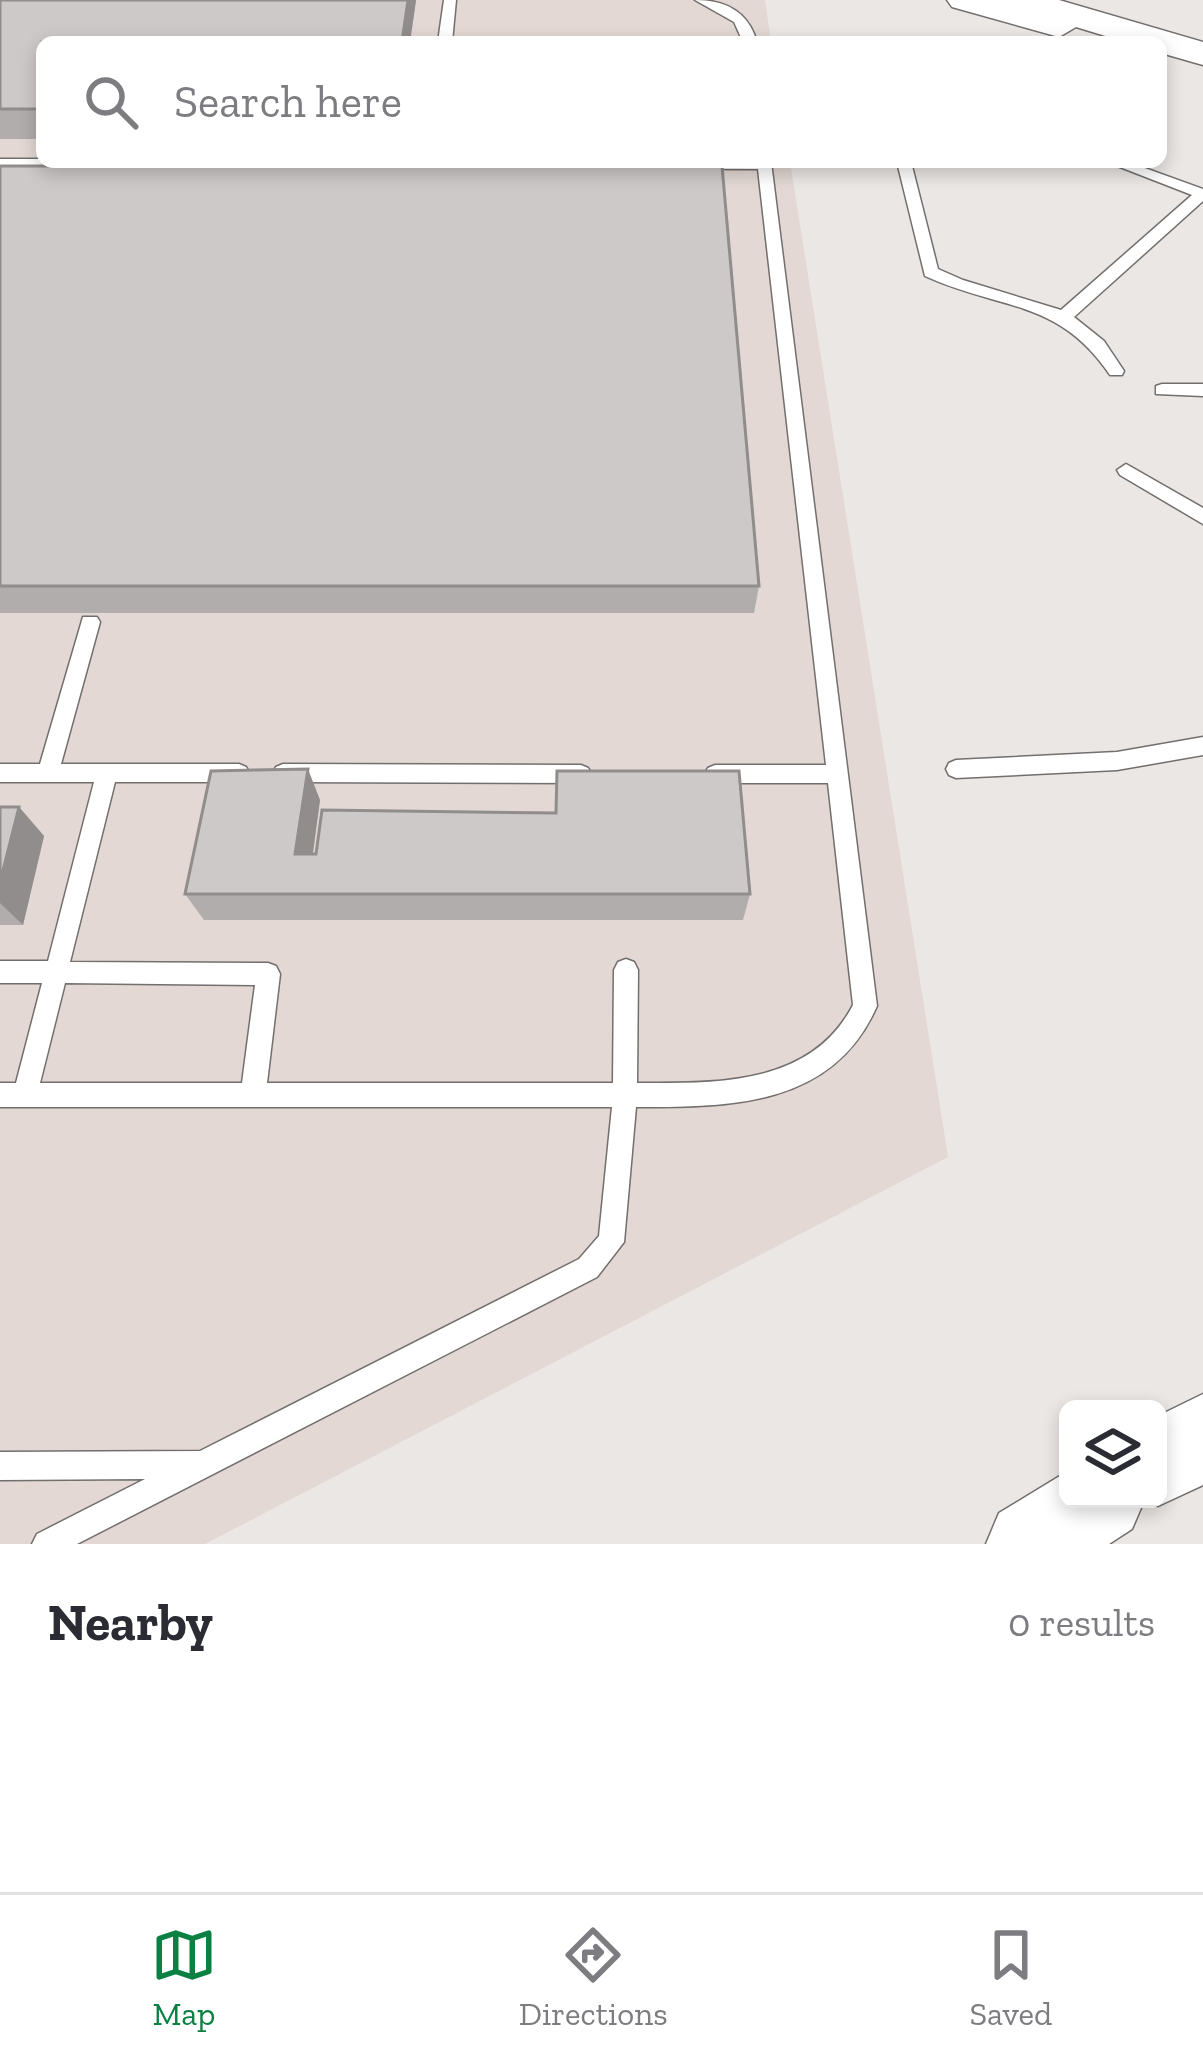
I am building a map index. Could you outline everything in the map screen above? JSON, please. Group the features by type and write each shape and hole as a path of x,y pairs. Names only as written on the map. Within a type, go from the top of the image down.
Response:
{"main road":[{"path":"1167,1458 1203,1436"},
{"path":"1030,1544 1088,1508"}],"street":[{"path":"964,0 1093,36"},
{"path":"1022,0 1143,36"},
{"path":"1167,43 1203,54"},
{"path":"1167,59 1203,72"}],"lane":[{"path":"446,36 451,0"},
{"path":"701,0 723,7 743,22 748,36"},
{"path":"0,163 36,163"},
{"path":"0,1096 719,1095 767,1085 818,1064 854,1034 866,1006 765,168"},
{"path":"906,168 932,272 953,284 1064,316 1084,327 1116,371"},
{"path":"1064,316 1203,194 1131,168"},
{"path":"1162,390 1203,390"},
{"path":"1126,470 1203,517"},
{"path":"48,773 90,622"},
{"path":"956,769 1118,761 1203,746"},
{"path":"0,773 602,774"},
{"path":"25,1096 107,773"},
{"path":"696,774 838,774"},
{"path":"47,1544 589,1268 611,1242 625,1094 626,970"},
{"path":"0,973 268,974 253,1095"},
{"path":"0,1466 203,1464"}],"shaded area":[{"path":"0,0 765,0 770,36 36,36 36,168 791,168 948,1157 205,1544 0,1544"}],"building":[{"path":"0,0 408,0 403,36 36,36 36,109 0,109"},
{"path":"0,166 722,168 759,586 0,586"},
{"path":"308,769 295,854 316,854 322,810 556,813 557,771 739,771 750,894 185,894 211,771"},
{"path":"0,807 19,807 0,882"}]}
